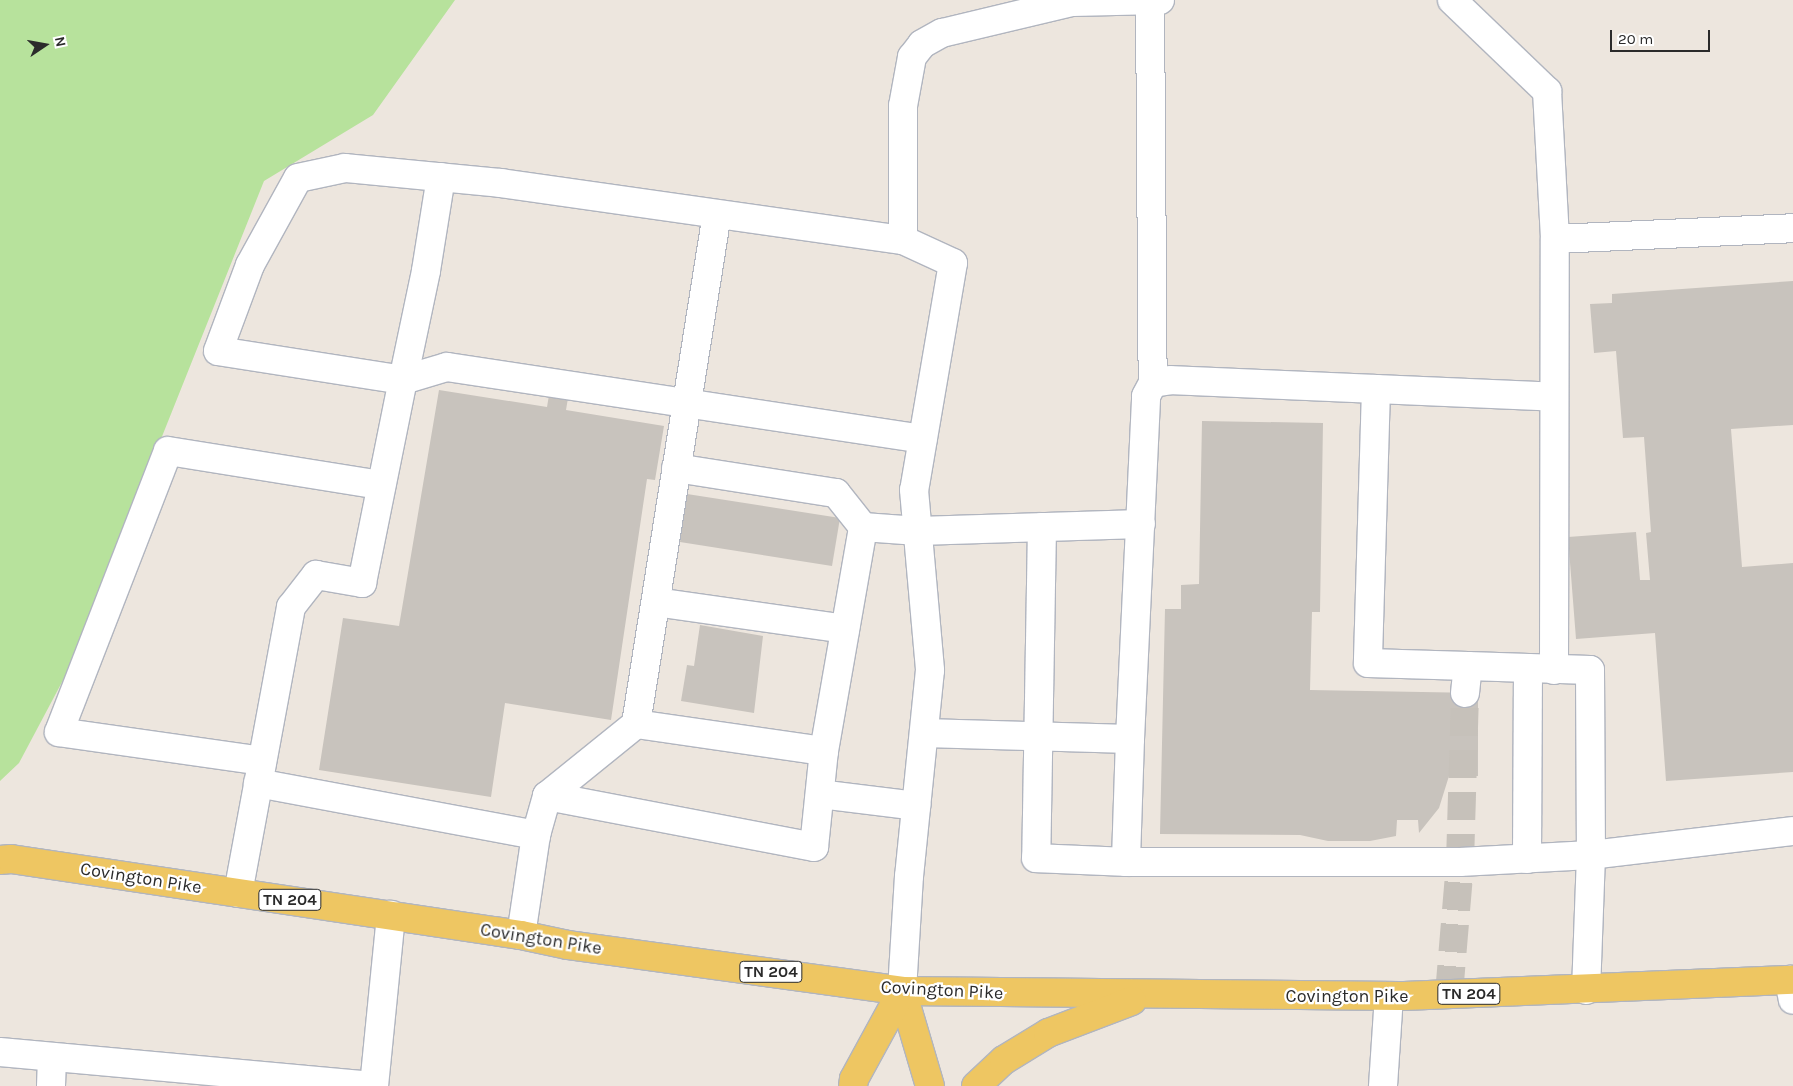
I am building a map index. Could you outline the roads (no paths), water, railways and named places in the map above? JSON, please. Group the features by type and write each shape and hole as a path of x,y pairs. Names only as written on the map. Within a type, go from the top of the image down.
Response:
{"main road":[{"name":"Covington Pike","path":"4,857 521,934 568,945 902,991 1145,996 1389,996 1586,990 1792,987"},
{"path":"853,1086 854,1079 902,991"},
{"path":"902,991 930,1086"},
{"path":"976,1086 1004,1060 1048,1033 1145,996"}],"lane":[{"path":"1126,862 1146,396 1153,383 1150,0"},
{"path":"902,240 904,106 912,57 922,44 942,33 1072,2 1160,0"},
{"path":"1452,0 1547,91 1555,239 1553,396 1540,669 1527,859"},
{"path":"902,991 916,806 930,670 914,490 923,439 953,263 902,240 441,177 346,168 298,178 250,265 218,351 402,380 447,367 923,439"},
{"path":"238,893 291,607 316,575 362,583 402,380 426,272 441,177"},
{"path":"521,934 536,835 547,796 636,724 717,214"},
{"path":"1555,239 1793,228"},
{"path":"1153,383 1171,380 1553,396"},
{"path":"1376,389 1368,663 1590,670 1591,855 1586,990"},
{"path":"381,485 168,450 59,732 260,772 536,835"},
{"path":"547,796 814,847 824,752 862,527 836,493 676,468"},
{"path":"862,527 918,531 1141,524"},
{"path":"1042,527 1041,736 1036,858 1126,862 1460,862 1591,855 1793,831"},
{"path":"656,602 844,628"},
{"path":"1465,693 1468,666"},
{"path":"636,724 824,752"},
{"path":"924,733 1130,739"},
{"path":"820,794 916,806"},
{"path":"0,1052 373,1086 390,915"},
{"path":"1384,1086 1389,996"},
{"path":"51,1086 52,1057"}],"tunnel":[{"path":"1449,994 1460,862 1465,693"}]}
